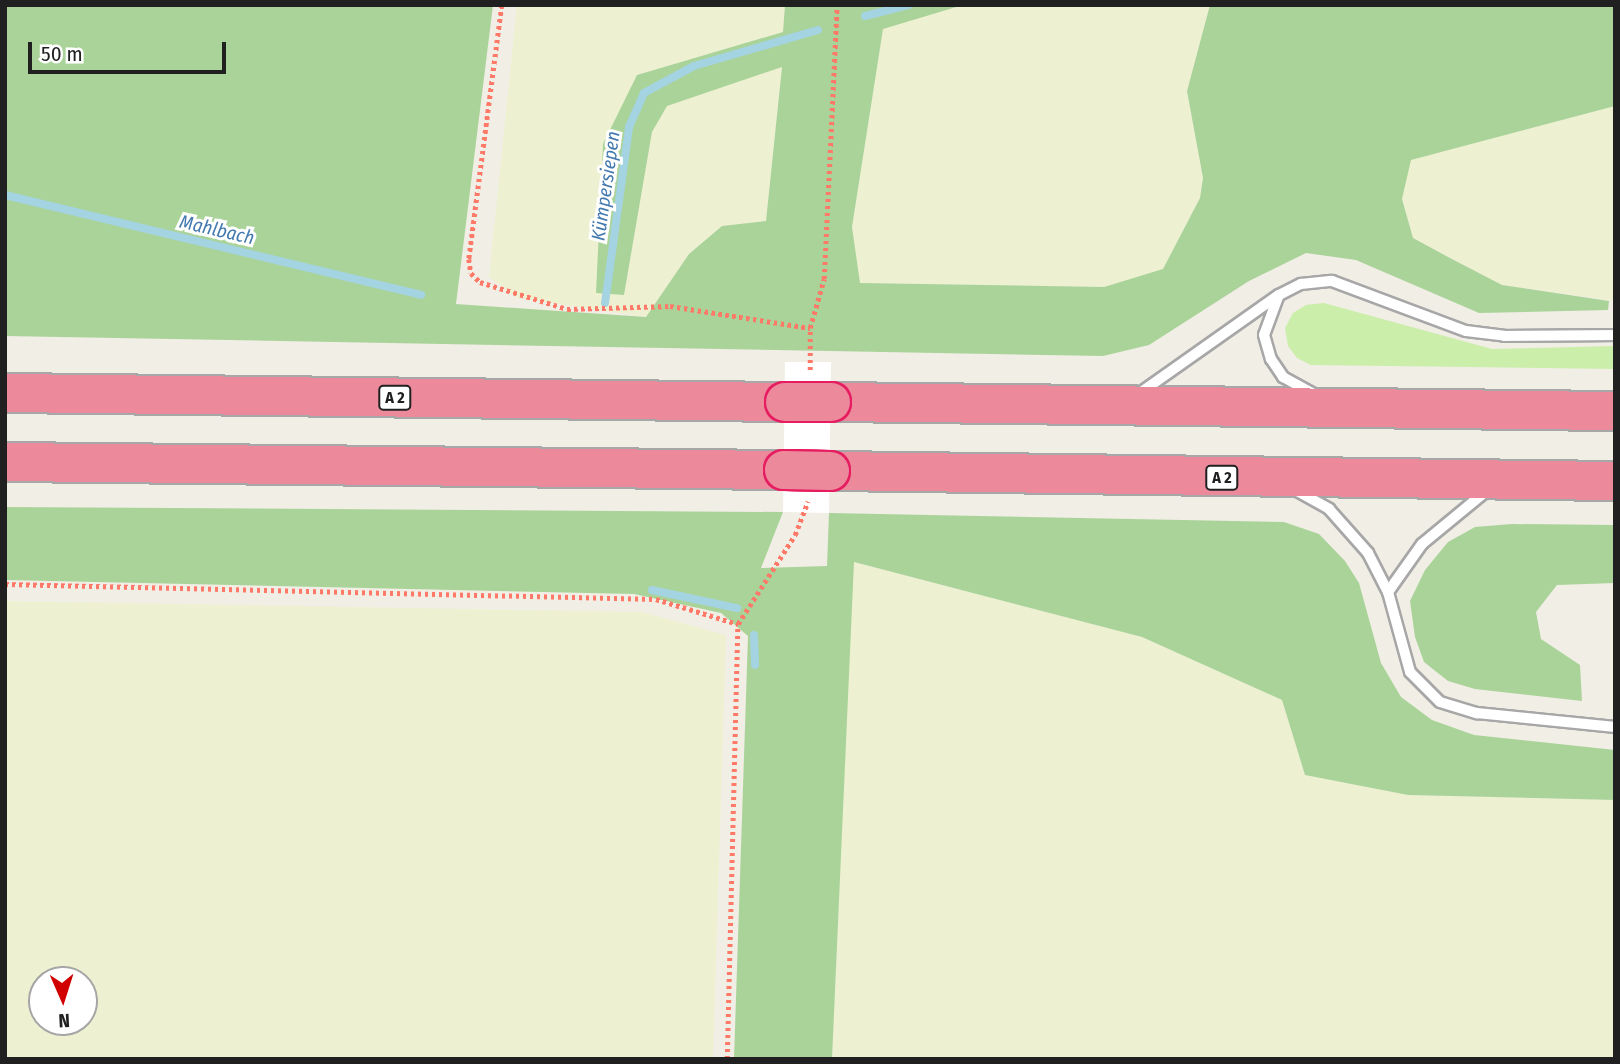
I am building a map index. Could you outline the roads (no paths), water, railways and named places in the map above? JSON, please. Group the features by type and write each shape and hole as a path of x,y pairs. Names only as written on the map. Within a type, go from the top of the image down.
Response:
{"highway":[{"name":"A 2","path":"5,393 808,396 1340,410 1615,411"},
{"name":"A 2","path":"5,462 807,478 1615,481"}],"lane":[{"path":"1123,405 1279,295 1301,284 1332,281 1466,331 1504,336 1615,335"},
{"path":"1279,295 1264,335 1271,359 1283,377 1340,410"},
{"path":"1277,478 1329,509 1368,553 1388,592 1410,673 1440,702 1477,713 1615,727"},
{"path":"1388,592 1422,544 1470,502 1506,479"}],"waterway":[{"name":"Kümpersiepen","path":"865,16 909,5"},
{"name":"Kümpersiepen","path":"605,303 629,127 644,93 694,66 818,30"},
{"name":"Mahlbach","path":"5,195 421,295"},
{"name":"Mahlbach","path":"652,590 737,608"},
{"name":"Mahlbach","path":"754,635 755,665"}]}
